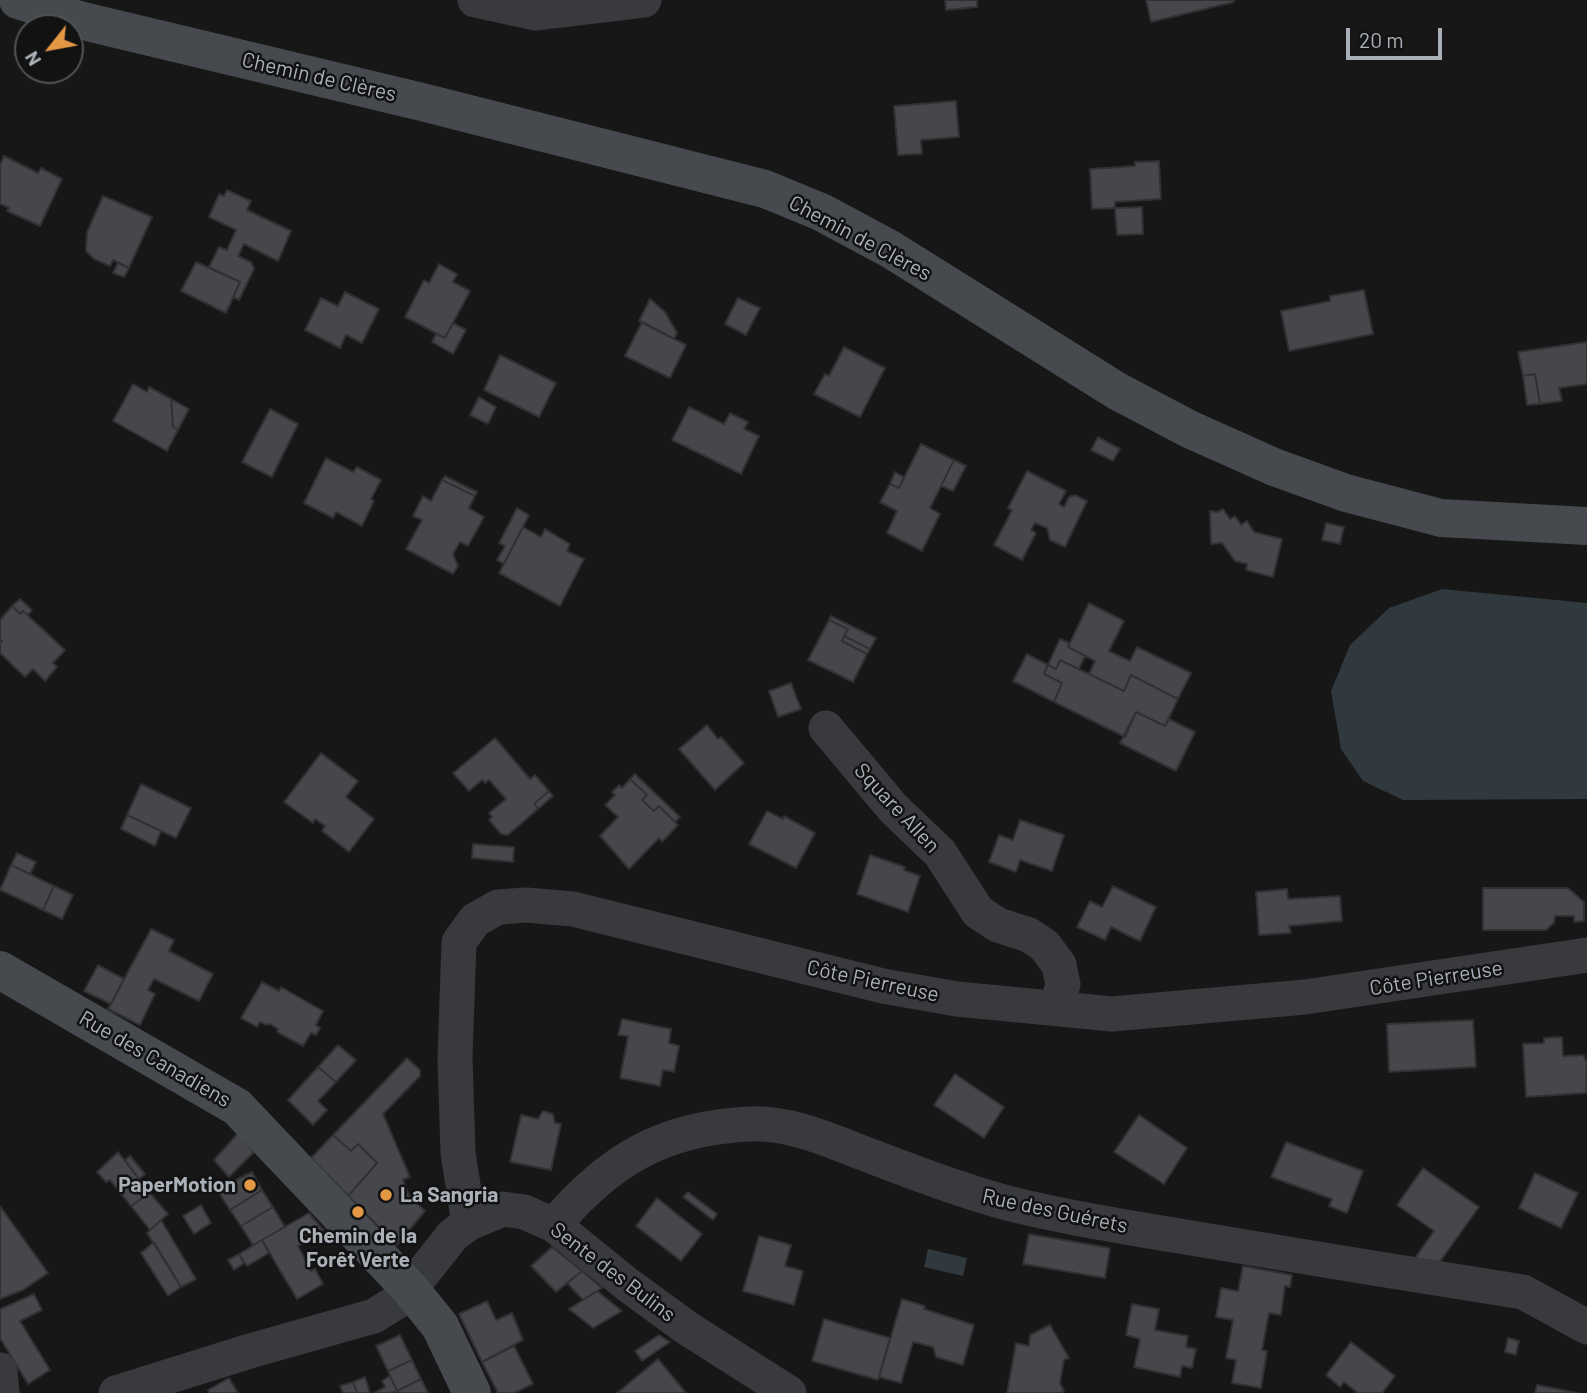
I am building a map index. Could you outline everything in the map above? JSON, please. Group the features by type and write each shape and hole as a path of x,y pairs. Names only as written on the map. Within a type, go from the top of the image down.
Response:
{"street":[{"name":"Chemin de Clères","path":"18,0 79,20 422,102 765,189 821,212 890,249 1117,391 1189,429 1274,467 1346,493 1441,518 1587,526"},
{"path":"475,0 535,13 644,0"},
{"name":"Square Allen","path":"826,728 893,808 940,853 978,912 998,925 1029,935 1045,946 1059,965 1063,984 1057,1007"},
{"name":"Côte Pierreuse","path":"469,1223 458,1153 454,1058 459,942 475,920 498,907 526,905 573,909 883,986 957,999 1112,1014 1305,997 1587,955"},
{"name":"Rue des Canadiens","path":"0,971 237,1107 410,1289 439,1326 472,1393"},
{"name":"Rue des Guérets","path":"554,1225 576,1199 605,1173 640,1150 715,1126 753,1124 796,1129 944,1184 1063,1216 1523,1292 1587,1327"},
{"name":"Sente des Bulins","path":"410,1289 453,1235 469,1223 503,1209 524,1212 554,1225 628,1285 687,1328 789,1393"},
{"path":"116,1393 374,1316 398,1301 410,1289"},
{"path":"0,1370 2,1393"}],"shaded area":[{"path":"1442,589 1587,603 1587,799 1403,800 1363,781 1341,749 1331,691 1350,645 1389,608"},
{"path":"928,1249 967,1258 963,1276 924,1267"}],"building":[{"path":"945,0 977,0 977,7 946,10"},
{"path":"1146,0 1234,0 1234,2 1151,22"},
{"path":"956,101 959,137 921,140 922,154 898,155 894,106"},
{"path":"4,156 38,173 41,168 62,179 40,226 7,211 9,208 0,204 0,165"},
{"path":"1159,161 1161,199 1115,202 1115,208 1092,209 1090,169 1135,166 1135,162"},
{"path":"227,190 251,201 247,210 291,231 278,261 244,244 238,256 251,262 254,269 239,300 233,297 240,282 209,267 219,247 227,250 236,230 209,217 219,194 224,196"},
{"path":"103,196 152,217 129,268 113,260 110,266 94,259 86,251 87,232"},
{"path":"1142,207 1143,234 1117,235 1115,208"},
{"path":"196,262 240,282 226,313 181,291"},
{"path":"118,263 129,268 124,277 113,273"},
{"path":"439,264 457,274 453,282 470,291 445,338 405,317 424,280 429,283"},
{"path":"1364,290 1373,334 1289,351 1281,311 1330,301 1330,296"},
{"path":"345,292 379,309 362,343 346,335 340,348 305,330 321,298 338,306"},
{"path":"738,298 760,308 746,335 725,324"},
{"path":"650,299 665,312 677,333 674,339 639,321"},
{"path":"642,322 686,345 670,378 625,356"},
{"path":"453,323 466,330 453,354 432,342 436,334 445,338"},
{"path":"1587,342 1587,384 1559,388 1562,401 1540,404 1535,374 1523,376 1518,352"},
{"path":"844,347 885,368 860,417 814,394 825,374 829,376"},
{"path":"500,355 556,383 539,417 484,390"},
{"path":"1535,374 1540,404 1527,405 1523,376"},
{"path":"133,384 147,392 149,387 171,399 173,427 178,430 167,451 113,421"},
{"path":"479,397 496,407 488,424 470,415"},
{"path":"171,399 189,409 178,430 173,427"},
{"path":"689,407 724,424 730,413 748,422 744,429 759,436 741,474 672,440"},
{"path":"270,409 298,424 272,477 242,462"},
{"path":"1098,437 1120,449 1113,461 1091,450"},
{"path":"921,444 954,460 930,508 940,514 922,551 887,533 897,511 880,502 890,484 899,488"},
{"path":"326,458 353,472 357,467 381,480 362,526 336,512 333,518 304,503"},
{"path":"954,460 966,466 953,491 941,486"},
{"path":"1027,471 1066,491 1059,504 1064,507 1069,497 1075,495 1087,501 1065,547 1050,540 1047,528 1035,523 1031,530 1036,533 1022,560 994,545 1012,510 1008,508"},
{"path":"895,472 904,477 899,488 890,484"},
{"path":"445,476 477,492 475,496 442,480"},
{"path":"442,480 475,496 469,508 484,517 468,546 460,542 453,554 458,566 453,574 406,549 422,520 413,516 423,496 431,501"},
{"path":"517,508 529,515 504,564 497,560 505,546 499,543"},
{"path":"1223,509 1230,519 1235,516 1241,525 1247,521 1254,532 1282,539 1273,577 1246,570 1247,564 1235,561 1222,543 1211,544 1210,511 1218,512"},
{"path":"1326,523 1344,527 1340,544 1322,540"},
{"path":"523,527 541,537 545,529 570,544 567,551 584,559 560,606 499,573"},
{"path":"20,599 32,610 28,615 23,611 20,614 12,606"},
{"path":"1089,603 1124,621 1109,651 1130,661 1137,647 1191,673 1178,699 1131,675 1124,691 1089,674 1095,661 1068,647"},
{"path":"12,606 20,614 23,611 65,650 53,663 57,667 45,681 33,669 25,677 0,653 0,620"},
{"path":"831,616 876,638 870,649 844,636 848,629 829,620"},
{"path":"829,620 848,629 842,641 867,654 853,682 808,660"},
{"path":"844,636 870,649 867,654 842,641"},
{"path":"1060,639 1069,643 1068,647 1085,656 1079,669 1060,660 1056,669 1048,665"},
{"path":"1027,654 1048,665 1044,674 1062,683 1054,702 1013,681"},
{"path":"1060,660 1124,691 1131,675 1178,699 1165,726 1136,712 1125,737 1054,702 1062,683 1044,674 1048,665 1056,669"},
{"path":"791,683 801,709 778,717 769,691"},
{"path":"1136,712 1165,726 1169,719 1195,732 1176,771 1120,743"},
{"path":"707,725 744,763 715,790 679,749"},
{"path":"495,738 530,779 535,775 549,791 534,804 538,809 508,835 501,834 489,820 492,817 489,813 506,799 489,780 485,783 482,780 469,791 453,773"},
{"path":"321,753 358,781 346,797 374,819 349,852 322,831 325,826 315,819 313,823 284,802"},
{"path":"635,774 680,817 675,822 659,806 654,811 642,800 647,795 630,779"},
{"path":"630,779 647,795 642,800 654,811 659,806 678,825 662,842 659,838 629,869 600,836 618,817 605,805 615,795 612,792 619,785 622,788"},
{"path":"141,784 191,808 176,838 127,815"},
{"path":"549,791 553,796 538,809 534,804"},
{"path":"767,811 783,819 784,816 815,833 796,868 749,844"},
{"path":"127,815 161,831 155,846 121,829"},
{"path":"1020,820 1064,835 1052,871 1020,860 1016,872 989,862 999,835 1013,840"},
{"path":"473,844 514,847 513,862 472,858"},
{"path":"17,853 36,862 30,874 11,865"},
{"path":"870,855 905,867 904,870 920,876 908,912 857,894"},
{"path":"11,865 54,886 43,910 0,890"},
{"path":"54,886 73,895 62,919 43,910"},
{"path":"1113,886 1156,907 1140,941 1111,927 1105,940 1077,927 1090,901 1102,907"},
{"path":"1483,888 1568,888 1584,902 1584,921 1574,922 1574,916 1555,916 1554,923 1546,930 1483,930"},
{"path":"1287,889 1288,899 1340,896 1342,921 1289,926 1291,933 1259,935 1256,892"},
{"path":"151,929 174,940 169,951 213,974 199,1001 154,979 148,990 155,994 140,1025 108,1009"},
{"path":"98,965 124,979 111,1004 84,991"},
{"path":"262,982 279,991 281,987 323,1011 316,1025 320,1028 316,1035 311,1033 303,1046 277,1032 278,1029 270,1024 260,1022 257,1027 241,1018"},
{"path":"622,1019 671,1029 669,1043 679,1046 674,1072 663,1070 660,1086 620,1078 628,1036 618,1035"},
{"path":"1473,1020 1476,1067 1389,1072 1387,1024"},
{"path":"1562,1037 1563,1056 1584,1055 1587,1060 1586,1093 1526,1097 1523,1044 1544,1043 1544,1038"},
{"path":"338,1045 356,1060 336,1082 318,1067"},
{"path":"407,1058 420,1070 420,1076 383,1114 410,1177 403,1180 409,1195 425,1211 397,1245 348,1196 377,1163 358,1144 351,1151 333,1135"},
{"path":"318,1067 336,1082 318,1101 327,1110 313,1125 288,1100"},
{"path":"955,1074 1004,1107 984,1138 934,1105"},
{"path":"543,1111 553,1114 555,1123 561,1124 551,1170 510,1162 521,1115 538,1119"},
{"path":"1139,1115 1187,1148 1164,1184 1114,1152"},
{"path":"238,1133 254,1152 229,1177 214,1160"},
{"path":"333,1135 351,1151 358,1144 377,1163 348,1196 311,1158"},
{"path":"1286,1142 1363,1171 1347,1213 1329,1206 1332,1199 1271,1177"},
{"path":"118,1152 150,1193 131,1206 110,1180 106,1182 97,1172"},
{"path":"130,1156 145,1174 139,1179 125,1160"},
{"path":"1423,1168 1479,1207 1439,1263 1415,1258 1434,1231 1397,1205"},
{"path":"252,1172 262,1190 230,1210 219,1193"},
{"path":"1535,1173 1578,1193 1561,1228 1519,1208"},
{"path":"262,1190 273,1207 241,1226 230,1210"},
{"path":"688,1192 717,1214 713,1220 683,1197"},
{"path":"150,1193 168,1214 150,1230 131,1206"},
{"path":"657,1198 702,1234 681,1261 636,1226"},
{"path":"201,1205 211,1223 194,1234 183,1216"},
{"path":"0,1206 48,1273 23,1290 0,1299"},
{"path":"273,1207 285,1227 253,1245 241,1226"},
{"path":"309,1213 324,1231 298,1246 311,1271 315,1269 323,1284 297,1299 262,1240"},
{"path":"161,1220 196,1279 181,1287 147,1233"},
{"path":"1029,1234 1110,1248 1105,1278 1023,1264"},
{"path":"759,1236 791,1245 785,1266 803,1271 794,1305 743,1291"},
{"path":"262,1240 269,1253 247,1266 239,1254"},
{"path":"154,1242 181,1287 168,1296 141,1253"},
{"path":"552,1247 582,1271 556,1292 531,1266"},
{"path":"239,1254 244,1263 234,1270 228,1260"},
{"path":"1243,1266 1292,1275 1290,1287 1285,1286 1281,1315 1269,1313 1262,1350 1267,1351 1261,1388 1232,1383 1236,1360 1226,1358 1233,1320 1216,1317 1221,1288 1238,1291"},
{"path":"582,1271 602,1288 583,1300 567,1283"},
{"path":"597,1291 622,1311 593,1328 569,1309"},
{"path":"34,1294 42,1310 20,1321 50,1370 28,1384 0,1338 0,1309"},
{"path":"902,1299 974,1325 963,1365 936,1357 933,1347 913,1342 901,1383 879,1377"},
{"path":"487,1301 496,1320 512,1313 523,1340 482,1362 459,1314"},
{"path":"1132,1304 1159,1309 1155,1330 1188,1336 1186,1347 1196,1349 1192,1368 1182,1366 1180,1377 1134,1367 1140,1339 1126,1335"},
{"path":"824,1319 890,1338 878,1380 812,1361"},
{"path":"1050,1325 1069,1358 1064,1360 1060,1383 1064,1391 1007,1393 1016,1343 1029,1346 1030,1335"},
{"path":"400,1335 412,1360 388,1371 376,1346"},
{"path":"659,1335 670,1342 642,1361 635,1351"},
{"path":"1508,1338 1519,1341 1516,1355 1505,1352"},
{"path":"1351,1342 1395,1376 1382,1393 1358,1393 1344,1382 1340,1387 1326,1375"},
{"path":"514,1346 533,1384 514,1393 498,1393 482,1362"},
{"path":"658,1359 686,1393 617,1393"},
{"path":"412,1360 421,1379 397,1391 388,1371"},
{"path":"390,1376 397,1391 374,1393 385,1387 382,1381"},
{"path":"365,1377 370,1393 357,1393 353,1382"},
{"path":"229,1378 238,1393 209,1393 208,1390"},
{"path":"421,1379 428,1393 398,1393 397,1391"},
{"path":"353,1382 357,1393 343,1393 340,1386"},
{"path":"1537,1385 1578,1393 1535,1393"}],"place":[{"name":"PaperMotion","path":"250,1185"},
{"name":"La Sangria","path":"386,1195"},
{"name":"Chemin de la Forêt Verte","path":"358,1212"}]}
